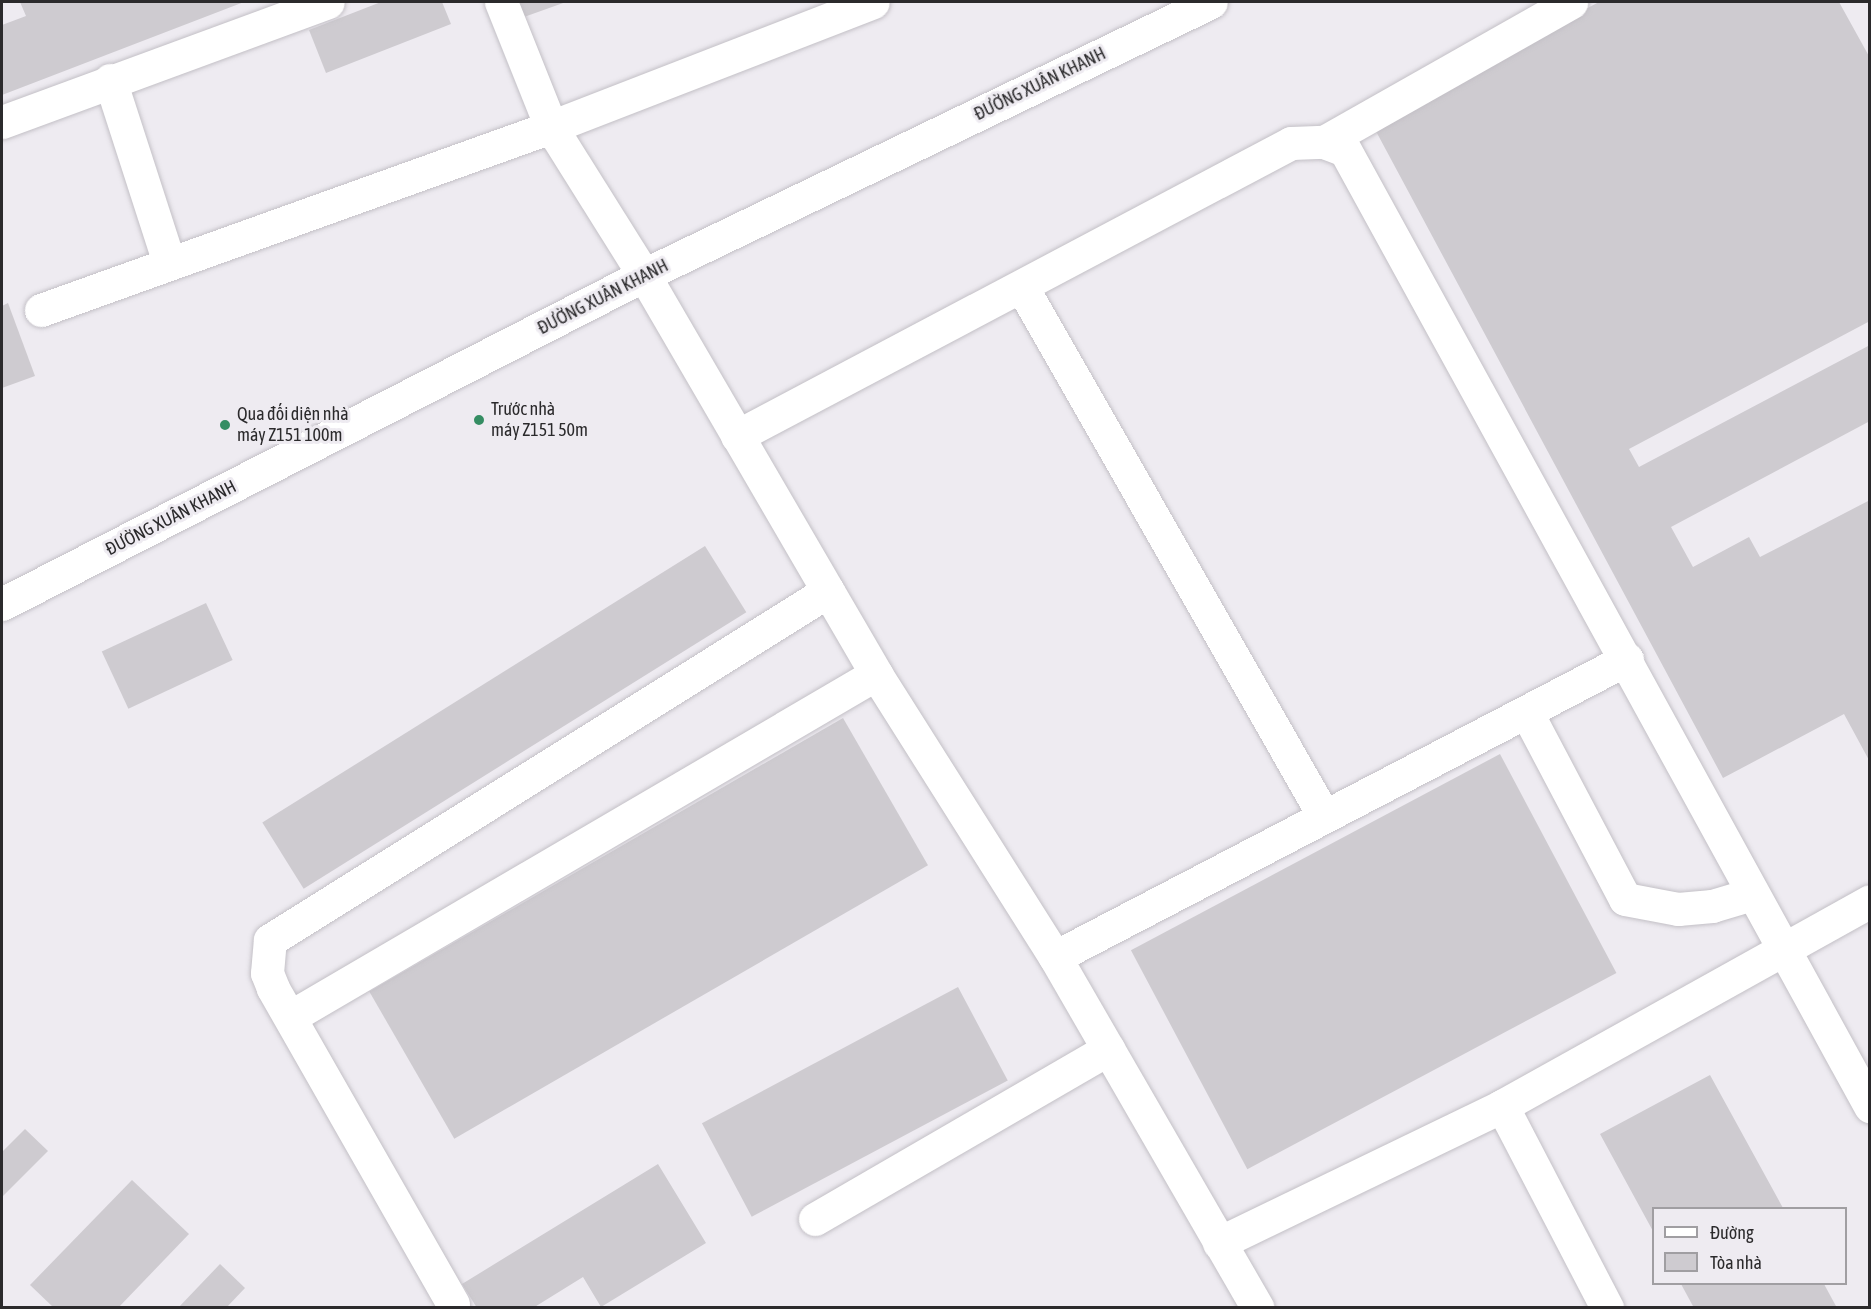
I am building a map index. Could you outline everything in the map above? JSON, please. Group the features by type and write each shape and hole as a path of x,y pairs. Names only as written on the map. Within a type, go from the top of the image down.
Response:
{"main road":[{"path":"2,122 110,80 328,2"},
{"path":"501,2 551,127 644,275 876,674 1055,957 1258,1308"},
{"path":"41,310 551,127 873,2"},
{"name":"ĐƯỜNG XUÂN KHANH","path":"2,604 644,275 1211,2"},
{"path":"1324,142 1572,2"},
{"path":"110,80 170,263"},
{"path":"737,436 1291,144 1324,142 1345,150 1367,185 1627,659 1781,948 1869,1106"},
{"path":"1022,287 1324,816"},
{"path":"453,1304 267,973 270,940 828,591"},
{"path":"1055,957 1627,659"},
{"path":"290,1017 876,674"},
{"path":"1527,713 1625,899 1678,909 1712,906 1752,894"},
{"path":"1220,1242 1502,1106 1781,948 1869,902"},
{"path":"815,1219 1108,1049"},
{"path":"1502,1106 1607,1308"}],"building":[{"path":"20,2 244,2 2,95 2,25 26,16"},
{"path":"381,2 442,2 451,24 326,73 309,30"},
{"path":"518,2 566,2 524,17"},
{"path":"1599,2 1839,2 1870,58 1870,321 1629,449 1639,467 1870,345 1870,421 1671,527 1693,567 1749,537 1760,557 1870,500 1870,762 1844,714 1723,778 1371,122"},
{"path":"8,303 35,376 2,388 2,306"},
{"path":"705,546 746,612 304,889 262,823"},
{"path":"206,603 233,660 128,709 102,652"},
{"path":"843,718 928,865 454,1139 369,992"},
{"path":"1500,754 1616,973 1247,1169 1131,950"},
{"path":"958,987 1008,1081 752,1217 702,1123"},
{"path":"1710,1075 1782,1207 1652,1207 1652,1229 1600,1134"},
{"path":"25,1129 48,1151 2,1197 2,1152"},
{"path":"658,1164 706,1243 601,1307 583,1277 533,1308 477,1308 462,1284"},
{"path":"132,1180 189,1234 118,1308 54,1308 30,1285"},
{"path":"220,1264 245,1288 226,1308 178,1308"},
{"path":"1682,1285 1825,1285 1837,1308 1694,1308"}],"place":[{"name":"Trước nhà máy Z151 50m","path":"479,420"},
{"name":"Qua đối diện nhà máy Z151 100m","path":"225,425"}]}
